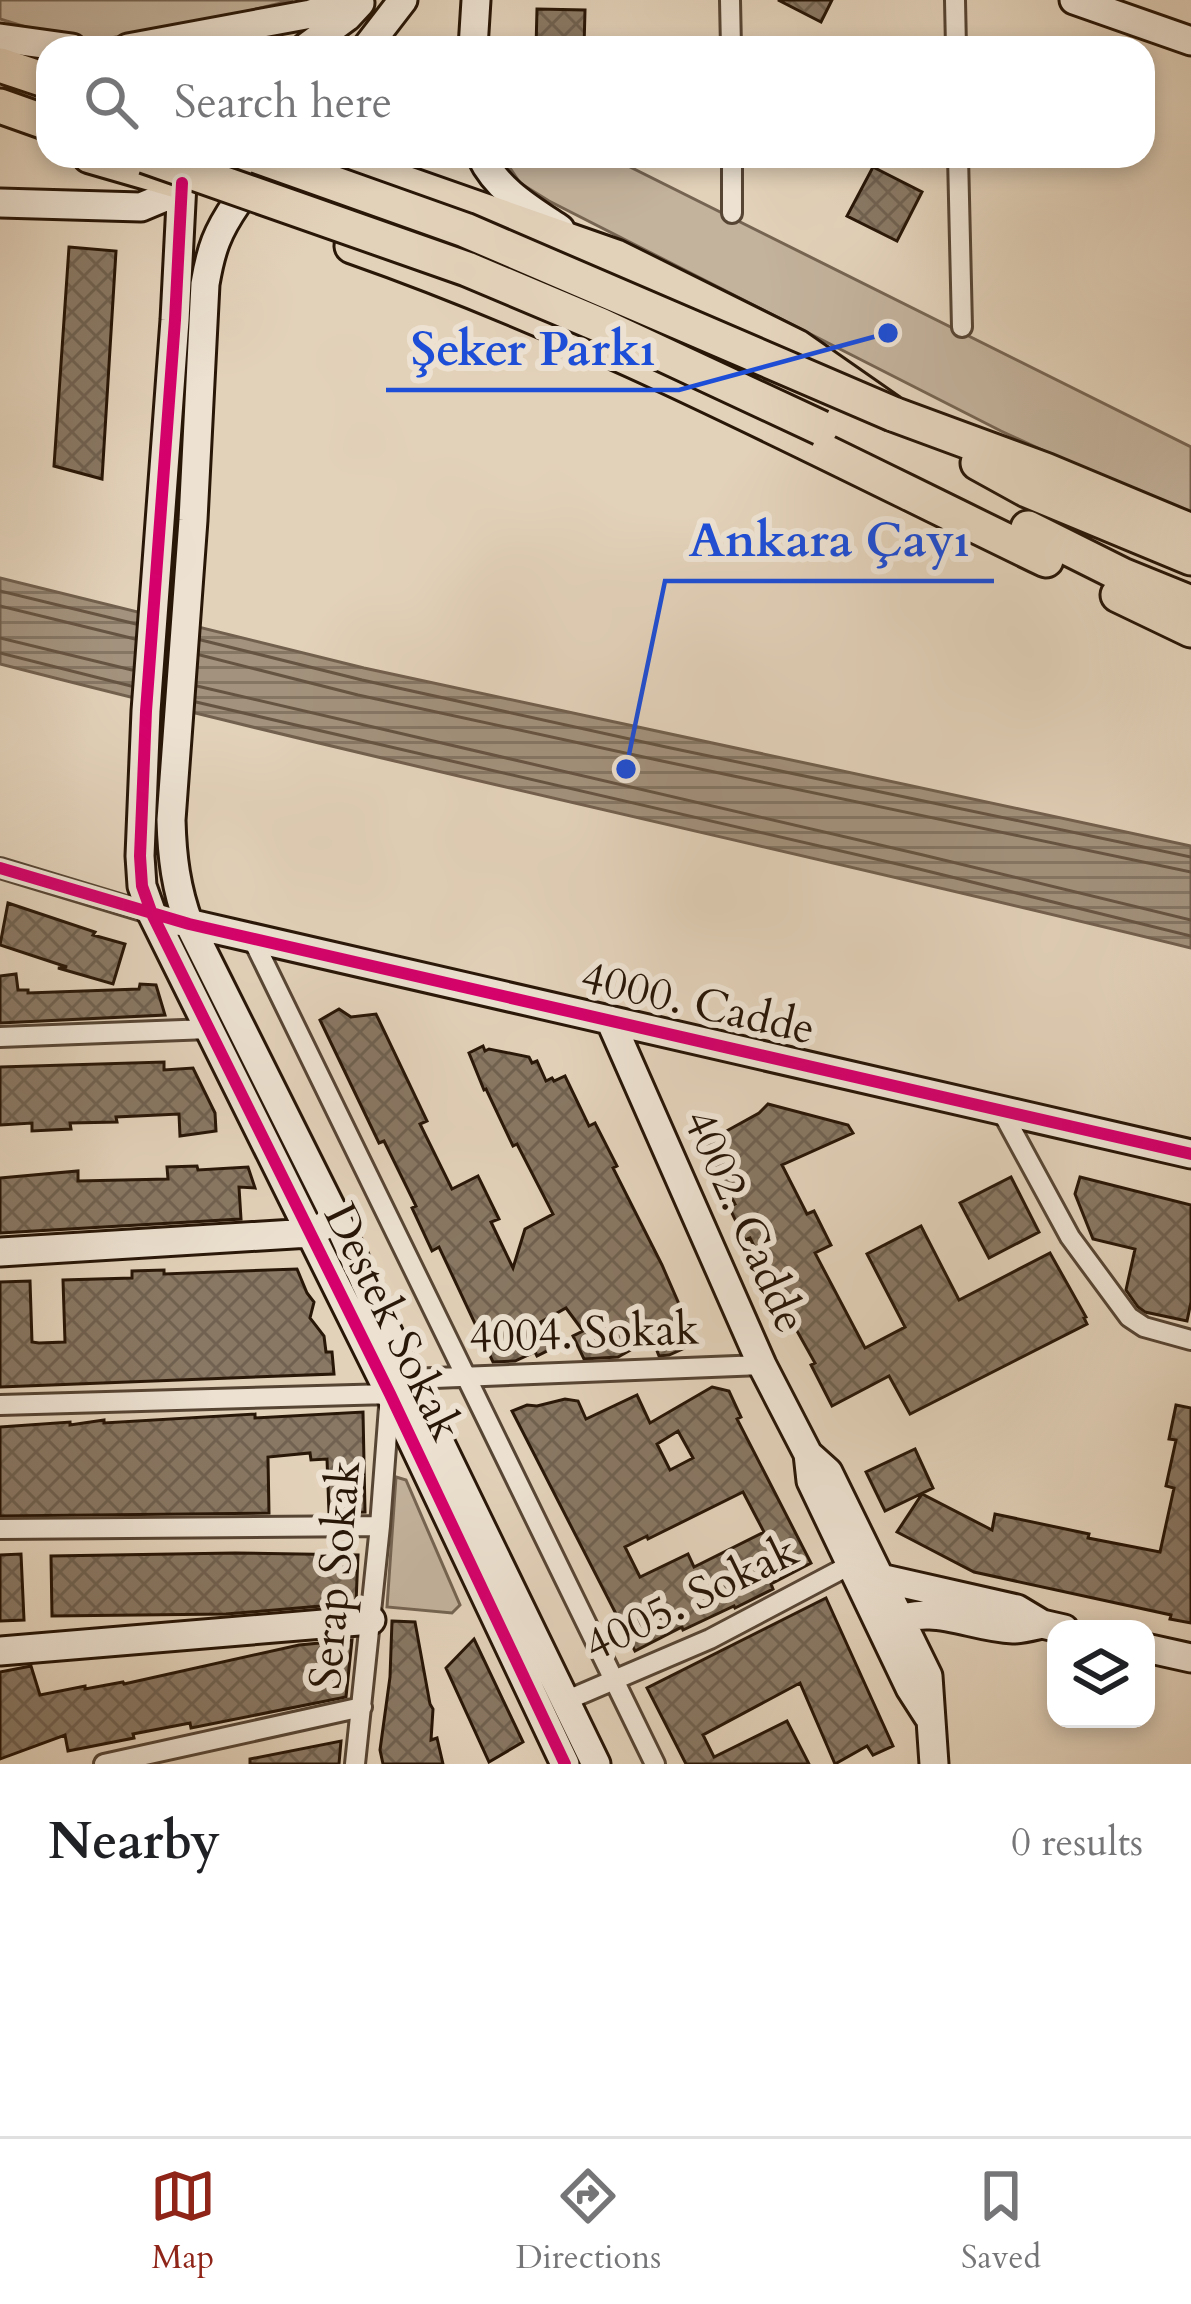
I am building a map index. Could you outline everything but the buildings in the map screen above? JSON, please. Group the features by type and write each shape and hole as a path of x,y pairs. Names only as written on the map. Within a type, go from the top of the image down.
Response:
{"highway":[{"path":"0,42 36,57"},
{"path":"0,65 36,77"},
{"path":"0,106 36,118"},
{"path":"0,131 36,142"},
{"path":"179,168 467,269 601,325 1191,603"},
{"path":"237,203 265,168"},
{"path":"291,168 465,230 893,414 1191,531"},
{"path":"332,239 320,222 318,202 329,177 339,168"},
{"path":"363,168 616,256 797,347 893,414 1027,490 1191,558"},
{"path":"183,170 237,203 516,309 597,345 1191,630"},
{"path":"894,462 1046,560"}],"street":[{"path":"193,36 311,14 349,0"},
{"path":"321,36 363,0"},
{"path":"375,36 403,0"},
{"path":"474,36 476,0"},
{"path":"730,0 731,36"},
{"path":"955,0 956,36"},
{"path":"1074,0 1191,41"},
{"path":"0,42 36,45"},
{"path":"488,168 511,195 583,244"},
{"path":"732,168 732,213"},
{"path":"958,168 962,327"},
{"path":"0,185 136,191 183,170"},
{"path":"0,203 140,207 172,194 183,170"},
{"name":"Destek Sokak","path":"183,170 146,711 142,886 310,1233 399,1387 596,1764"},
{"name":"Destek Sokak","path":"237,203 219,229 205,284 171,820 177,891 337,1220 399,1387 565,1764"},
{"path":"0,868 189,923"},
{"name":"4000. Cadde","path":"189,923 1191,1154"},
{"path":"252,938 655,1764"},
{"name":"4002. Cadde","path":"610,1020 762,1365 808,1454 811,1481 890,1623 928,1676 934,1764"},
{"path":"0,1037 209,1029"},
{"path":"1001,1110 1070,1237 1130,1317 1165,1335 1191,1340"},
{"path":"0,1252 310,1233 337,1220"},
{"name":"4004. Sokak","path":"0,1405 762,1365"},
{"name":"Serap Sokak","path":"355,1764 399,1387"},
{"path":"0,1528 380,1526"},
{"path":"864,1576 1017,1609 1047,1623"},
{"name":"4005. Sokak","path":"565,1701 864,1576"},
{"path":"890,1623 949,1616 1014,1629 1047,1626"},
{"path":"0,1652 371,1620"},
{"path":"1155,1650 1191,1658"},
{"path":"104,1764 362,1707"}],"shaded area":[{"path":"0,0 293,0 121,36 55,36 0,19"},
{"path":"510,168 632,168 1191,447 1191,519 1001,431 520,183"},
{"path":"396,1477 406,1480 460,1605 452,1613 387,1607"}],"water":[{"path":"0,578 364,668 1191,846 1191,948 0,664"}],"cycle path":[{"path":"182,183 146,711 142,886 565,1764"},
{"path":"0,868 189,924 1191,1154"}],"place":[{"name":"Şeker Parkı","path":"888,333"},
{"name":"Ankara Çayı","path":"626,769"}]}
